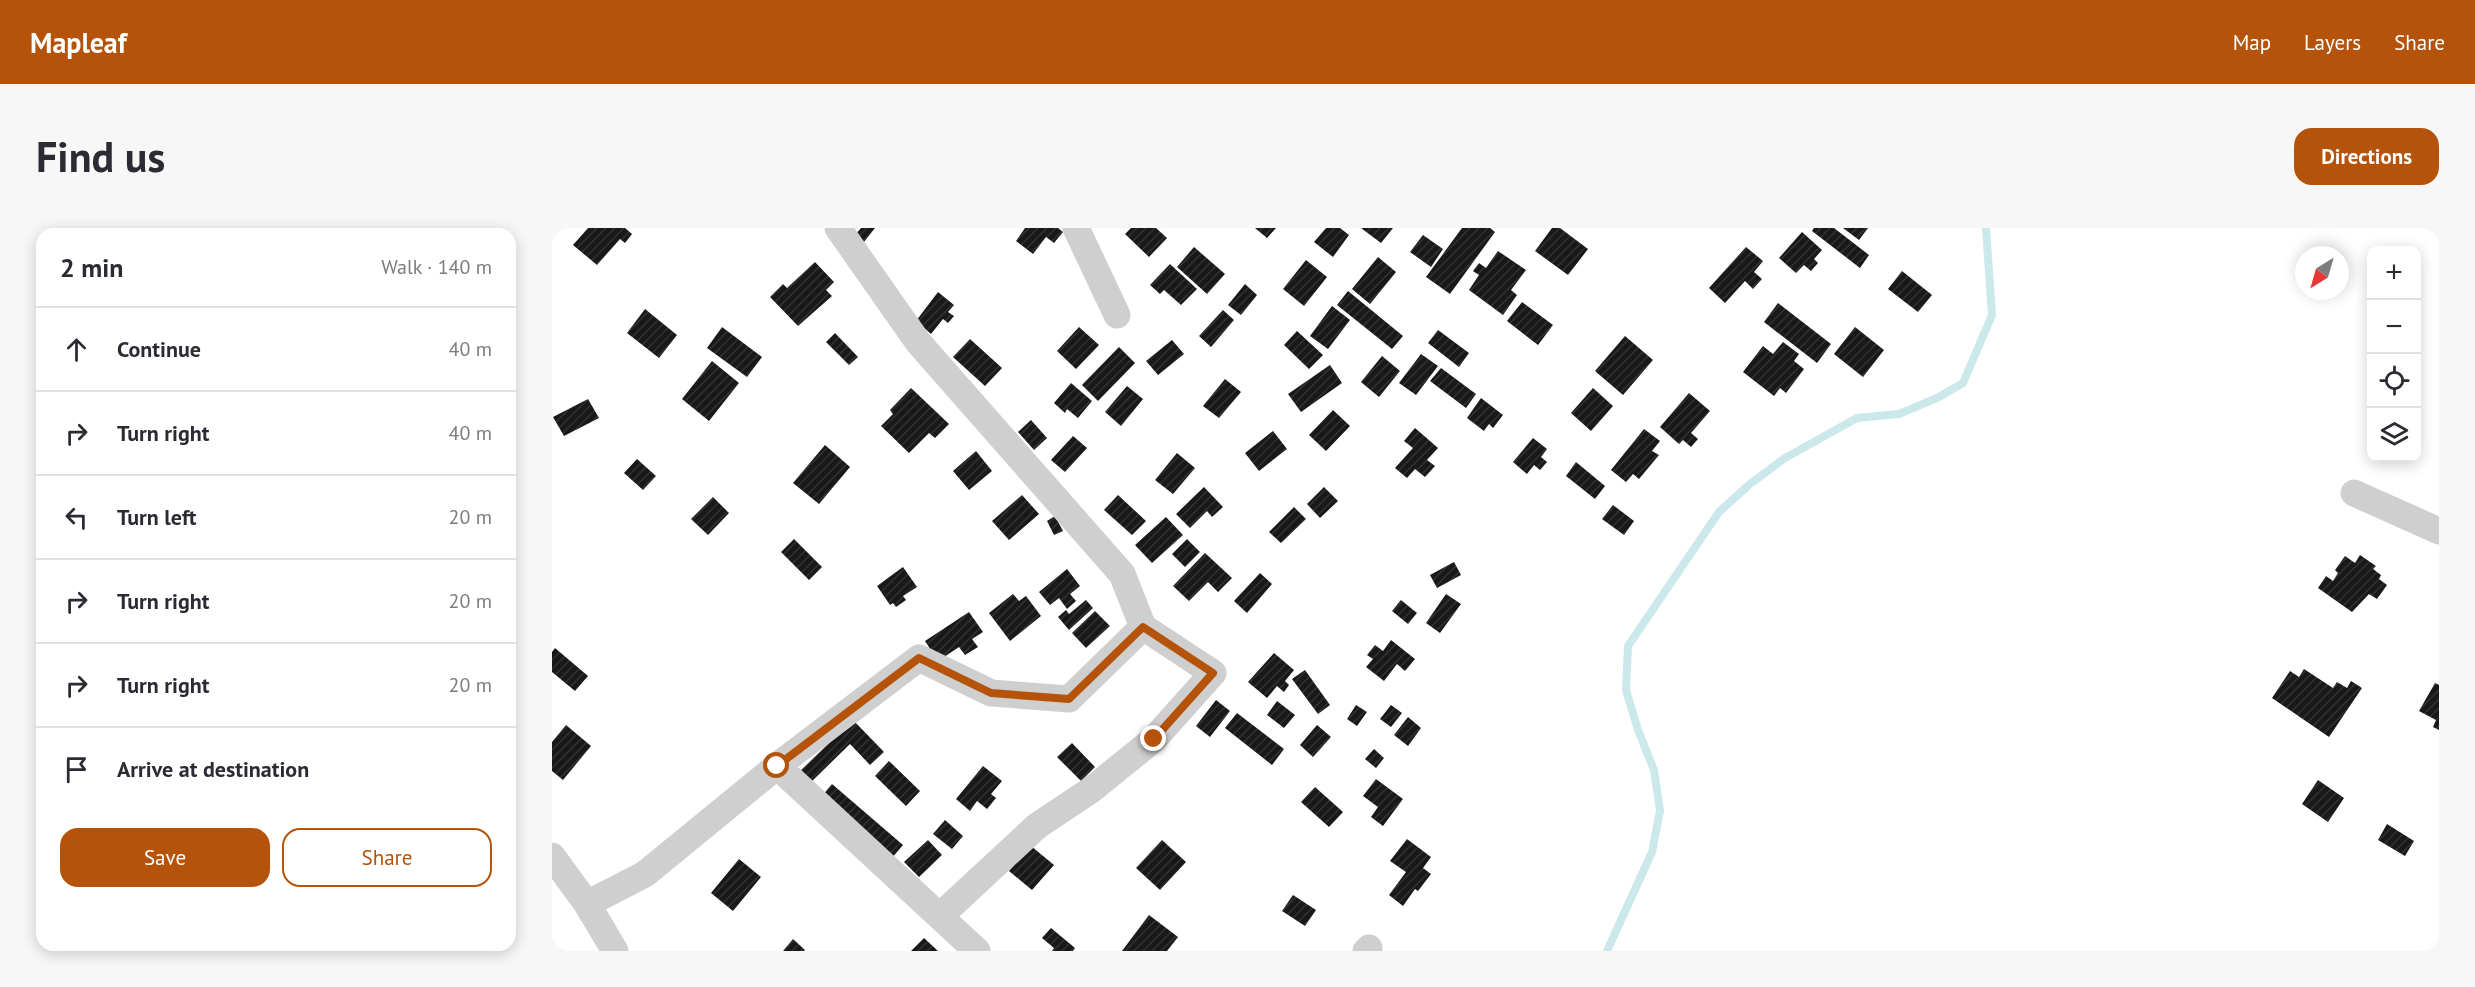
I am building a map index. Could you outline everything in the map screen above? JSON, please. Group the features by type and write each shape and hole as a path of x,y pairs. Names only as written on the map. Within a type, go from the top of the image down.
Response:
{"street":[{"path":"838,228 918,342 1122,574 1143,627 1213,673 1154,739 1091,790 1037,826 940,916"},
{"path":"1076,228 1117,315"},
{"path":"2355,493 2439,531"},
{"path":"587,904 645,874 777,766 919,658 991,693 1069,699 1143,627"},
{"path":"777,766 978,951"},
{"path":"552,856 587,904 615,951"}],"building":[{"path":"588,228 625,228 632,234 625,243 620,239 597,265 573,245"},
{"path":"861,228 875,228 864,242 855,235"},
{"path":"1025,228 1058,228 1063,232 1054,243 1046,237 1033,254 1016,241"},
{"path":"1131,228 1156,228 1167,238 1149,257 1125,234"},
{"path":"1255,228 1276,228 1267,238"},
{"path":"1326,228 1340,228 1349,235 1333,257 1314,242"},
{"path":"1361,228 1393,228 1381,243"},
{"path":"1462,228 1490,228 1495,232 1450,294 1426,277"},
{"path":"1552,228 1560,228 1588,249 1568,275 1535,251"},
{"path":"1814,228 1834,228 1869,255 1860,268 1812,231"},
{"path":"1843,228 1868,228 1859,240"},
{"path":"1802,232 1822,250 1814,259 1818,263 1811,271 1804,265 1796,273 1779,258"},
{"path":"1423,235 1443,249 1431,267 1410,252"},
{"path":"1194,247 1225,274 1207,294 1177,267"},
{"path":"1746,247 1763,261 1754,272 1762,279 1753,289 1745,281 1725,303 1709,288"},
{"path":"1498,251 1526,270 1511,290 1517,295 1503,315 1469,290 1479,275 1473,271 1479,263 1486,268"},
{"path":"1378,257 1396,272 1370,304 1352,289"},
{"path":"1306,260 1327,277 1304,306 1283,289"},
{"path":"815,262 834,282 826,290 832,296 798,326 770,297 783,284 787,288"},
{"path":"1170,264 1197,289 1181,305 1164,290 1160,294 1150,285"},
{"path":"1902,271 1932,295 1918,312 1888,289"},
{"path":"1245,284 1257,295 1241,315 1228,305"},
{"path":"1348,291 1403,336 1392,349 1337,305"},
{"path":"938,292 954,305 948,312 954,316 948,323 943,319 931,334 916,321"},
{"path":"1522,302 1553,325 1538,345 1507,321"},
{"path":"1778,303 1831,344 1817,363 1764,322"},
{"path":"1332,306 1350,320 1328,349 1310,336"},
{"path":"645,309 677,335 659,358 627,333"},
{"path":"1223,310 1234,320 1211,347 1199,336"},
{"path":"722,327 762,357 747,377 707,348"},
{"path":"1079,327 1099,345 1076,369 1057,351"},
{"path":"1855,327 1884,350 1863,377 1834,354"},
{"path":"1438,330 1469,353 1459,367 1428,343"},
{"path":"1297,331 1323,355 1309,369 1284,345"},
{"path":"835,333 858,357 849,365 826,342"},
{"path":"1625,336 1653,360 1623,395 1595,371"},
{"path":"970,339 1002,368 985,386 953,357"},
{"path":"1172,340 1184,354 1158,375 1146,361"},
{"path":"1783,342 1799,354 1794,361 1804,369 1786,393 1780,388 1774,396 1743,372 1763,346 1773,354"},
{"path":"1119,347 1135,363 1098,401 1082,385"},
{"path":"1421,354 1438,366 1416,395 1399,383"},
{"path":"1382,356 1400,371 1379,397 1361,382"},
{"path":"712,361 739,383 709,421 682,399"},
{"path":"1330,365 1342,383 1301,412 1288,394"},
{"path":"1441,368 1476,394 1466,408 1430,381"},
{"path":"1225,379 1241,392 1219,418 1203,406"},
{"path":"1071,383 1092,401 1078,418 1067,409 1065,413 1054,403"},
{"path":"1127,386 1143,399 1121,426 1105,412"},
{"path":"911,388 949,424 935,438 929,433 909,453 881,426 893,414 890,410"},
{"path":"1593,388 1613,406 1591,431 1571,413"},
{"path":"1689,393 1710,411 1691,433 1698,439 1691,447 1683,440 1679,444 1660,427"},
{"path":"1481,398 1503,415 1493,428 1489,424 1484,431 1467,418"},
{"path":"588,399 599,418 564,436 553,417"},
{"path":"1333,410 1350,426 1326,451 1309,435"},
{"path":"1031,420 1047,438 1034,450 1018,432"},
{"path":"1415,428 1438,448 1427,460 1435,466 1425,477 1415,469 1407,478 1395,468 1413,448 1404,441"},
{"path":"1644,429 1660,441 1652,451 1659,455 1639,479 1633,474 1626,482 1611,470"},
{"path":"1273,431 1287,449 1259,471 1245,453"},
{"path":"1073,436 1087,448 1065,472 1051,460"},
{"path":"1533,438 1547,449 1541,457 1547,462 1540,470 1534,465 1527,474 1513,462"},
{"path":"825,445 850,467 819,504 793,483"},
{"path":"976,451 992,471 969,490 953,471"},
{"path":"1177,453 1195,468 1173,494 1155,480"},
{"path":"637,459 656,476 643,490 624,473"},
{"path":"1576,462 1605,486 1595,499 1566,476"},
{"path":"1204,487 1223,507 1212,517 1207,511 1190,528 1176,514"},
{"path":"1324,487 1338,501 1320,518 1307,504"},
{"path":"1022,495 1039,514 1009,540 992,521"},
{"path":"1118,495 1146,521 1132,535 1104,510"},
{"path":"713,497 729,513 708,535 691,519"},
{"path":"1613,505 1634,521 1624,535 1602,519"},
{"path":"1294,507 1306,519 1281,543 1269,532"},
{"path":"1055,516 1063,531 1054,535 1047,521"},
{"path":"1166,517 1183,535 1152,563 1135,545"},
{"path":"794,539 822,567 809,580 781,552"},
{"path":"1187,539 1200,552 1185,567 1172,554"},
{"path":"1205,553 1232,578 1218,592 1208,582 1189,601 1173,586"},
{"path":"2360,555 2376,566 2373,569 2381,575 2379,579 2387,585 2377,599 2369,594 2352,612 2318,588 2326,576 2333,581 2338,573 2335,570 2345,556 2355,563"},
{"path":"1454,562 1461,575 1437,588 1430,575"},
{"path":"903,567 917,587 903,596 906,600 896,607 893,603 890,605 877,586"},
{"path":"1067,569 1080,586 1070,594 1076,601 1067,609 1059,598 1050,605 1039,592"},
{"path":"1260,573 1272,584 1247,613 1234,601"},
{"path":"1013,594 1019,601 1026,596 1041,616 1010,641 989,613"},
{"path":"1446,594 1461,604 1440,633 1426,623"},
{"path":"1086,600 1093,608 1069,630 1058,617 1066,610 1069,614"},
{"path":"1401,600 1417,613 1408,624 1392,611"},
{"path":"1095,611 1110,626 1086,648 1072,633"},
{"path":"969,612 983,632 972,639 978,647 965,655 959,647 938,661 925,641"},
{"path":"1391,640 1415,659 1405,671 1397,664 1384,681 1366,667 1373,659 1367,655 1375,645 1383,651"},
{"path":"555,648 588,676 575,691 552,672 552,652"},
{"path":"1274,653 1294,670 1285,681 1289,685 1284,692 1277,686 1267,698 1248,682"},
{"path":"2304,669 2333,688 2337,682 2347,688 2351,681 2362,688 2329,737 2272,698 2290,671 2299,677"},
{"path":"1305,670 1330,705 1318,714 1292,679"},
{"path":"2435,683 2439,685 2439,730 2433,727 2436,720 2419,711"},
{"path":"1216,700 1230,711 1210,737 1196,726"},
{"path":"1277,701 1295,715 1284,728 1267,715"},
{"path":"1356,705 1367,712 1357,726 1347,719"},
{"path":"1391,705 1402,713 1391,727 1380,719"},
{"path":"1237,713 1284,749 1272,765 1225,728"},
{"path":"1408,717 1421,728 1408,746 1394,735"},
{"path":"853,720 884,752 870,765 850,744 808,785 797,774"},
{"path":"566,725 591,746 563,780 552,771 552,742"},
{"path":"1317,725 1331,737 1313,757 1300,745"},
{"path":"1072,743 1095,767 1081,781 1057,757"},
{"path":"1374,749 1384,758 1376,768 1365,759"},
{"path":"889,761 920,791 906,806 875,776"},
{"path":"983,766 1002,781 991,794 996,798 987,809 977,801 970,811 956,799"},
{"path":"1376,779 1403,799 1383,826 1371,817 1378,807 1363,796"},
{"path":"2318,780 2344,798 2328,822 2302,804"},
{"path":"832,784 903,845 891,859 821,797"},
{"path":"1315,787 1343,812 1329,827 1301,802"},
{"path":"945,820 963,836 952,849 933,834"},
{"path":"2387,824 2414,841 2405,856 2378,840"},
{"path":"1407,839 1431,857 1423,868 1431,874 1418,891 1415,889 1403,906 1389,895 1406,872 1390,861"},
{"path":"928,840 942,855 919,877 904,862"},
{"path":"1162,840 1186,862 1160,890 1136,868"},
{"path":"1031,846 1054,865 1032,890 1009,871"},
{"path":"739,859 761,877 733,911 711,893"},
{"path":"1293,895 1316,910 1305,926 1282,911"},
{"path":"1149,915 1178,937 1167,951 1122,951"},
{"path":"1051,928 1075,948 1073,951 1052,951 1054,948 1042,938"},
{"path":"924,938 938,951 911,951"},
{"path":"793,939 805,950 804,951 783,951"}],"waterway":[{"path":"1607,951 1652,852 1660,811 1654,770 1638,730 1626,690 1628,646 1719,512 1750,484 1785,458 1857,418 1899,414 1937,398 1963,383 1992,315 1986,228"}],"route":[{"path":"777,766 919,658 991,693 1069,699 1143,627 1213,673 1154,739"}]}
